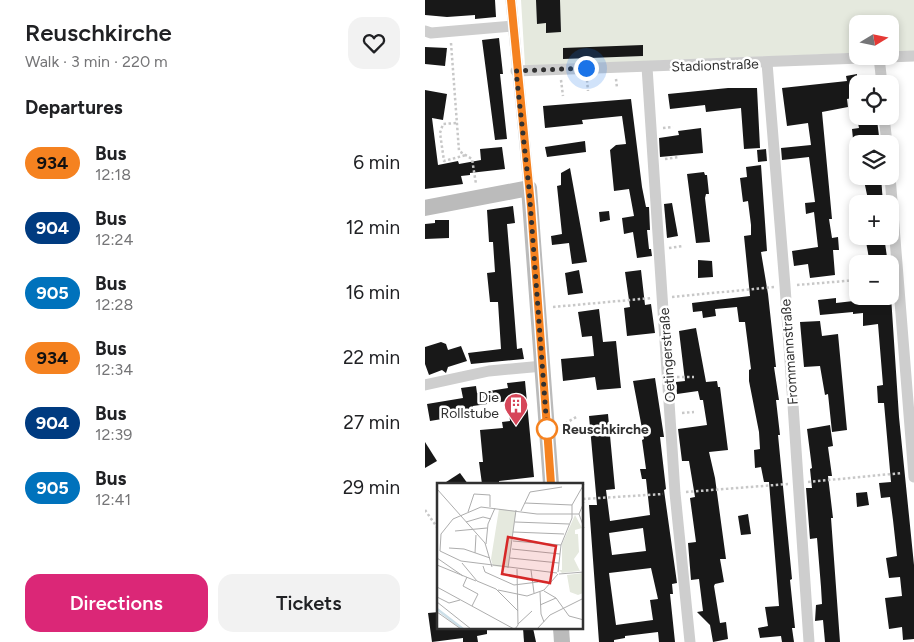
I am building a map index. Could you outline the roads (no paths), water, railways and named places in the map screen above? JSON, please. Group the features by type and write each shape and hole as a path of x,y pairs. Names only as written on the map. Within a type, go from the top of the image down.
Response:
{"street":[{"path":"511,0 539,308 551,483"},
{"path":"425,31 513,26"},
{"name":"Stadionstraße","path":"899,56 914,56"},
{"name":"Stadionstraße","path":"516,71 849,59"},
{"name":"Frommannstraße","path":"767,63 785,286 809,642"},
{"name":"Oetingerstraße","path":"647,67 675,493 690,642"},
{"path":"891,185 914,474"},
{"path":"425,208 529,188"},
{"path":"425,385 489,371 543,366"}],"place":[{"name":"Die Rollstube","path":"516,426"},
{"name":"Reuschkirche","path":"547,429"}]}
